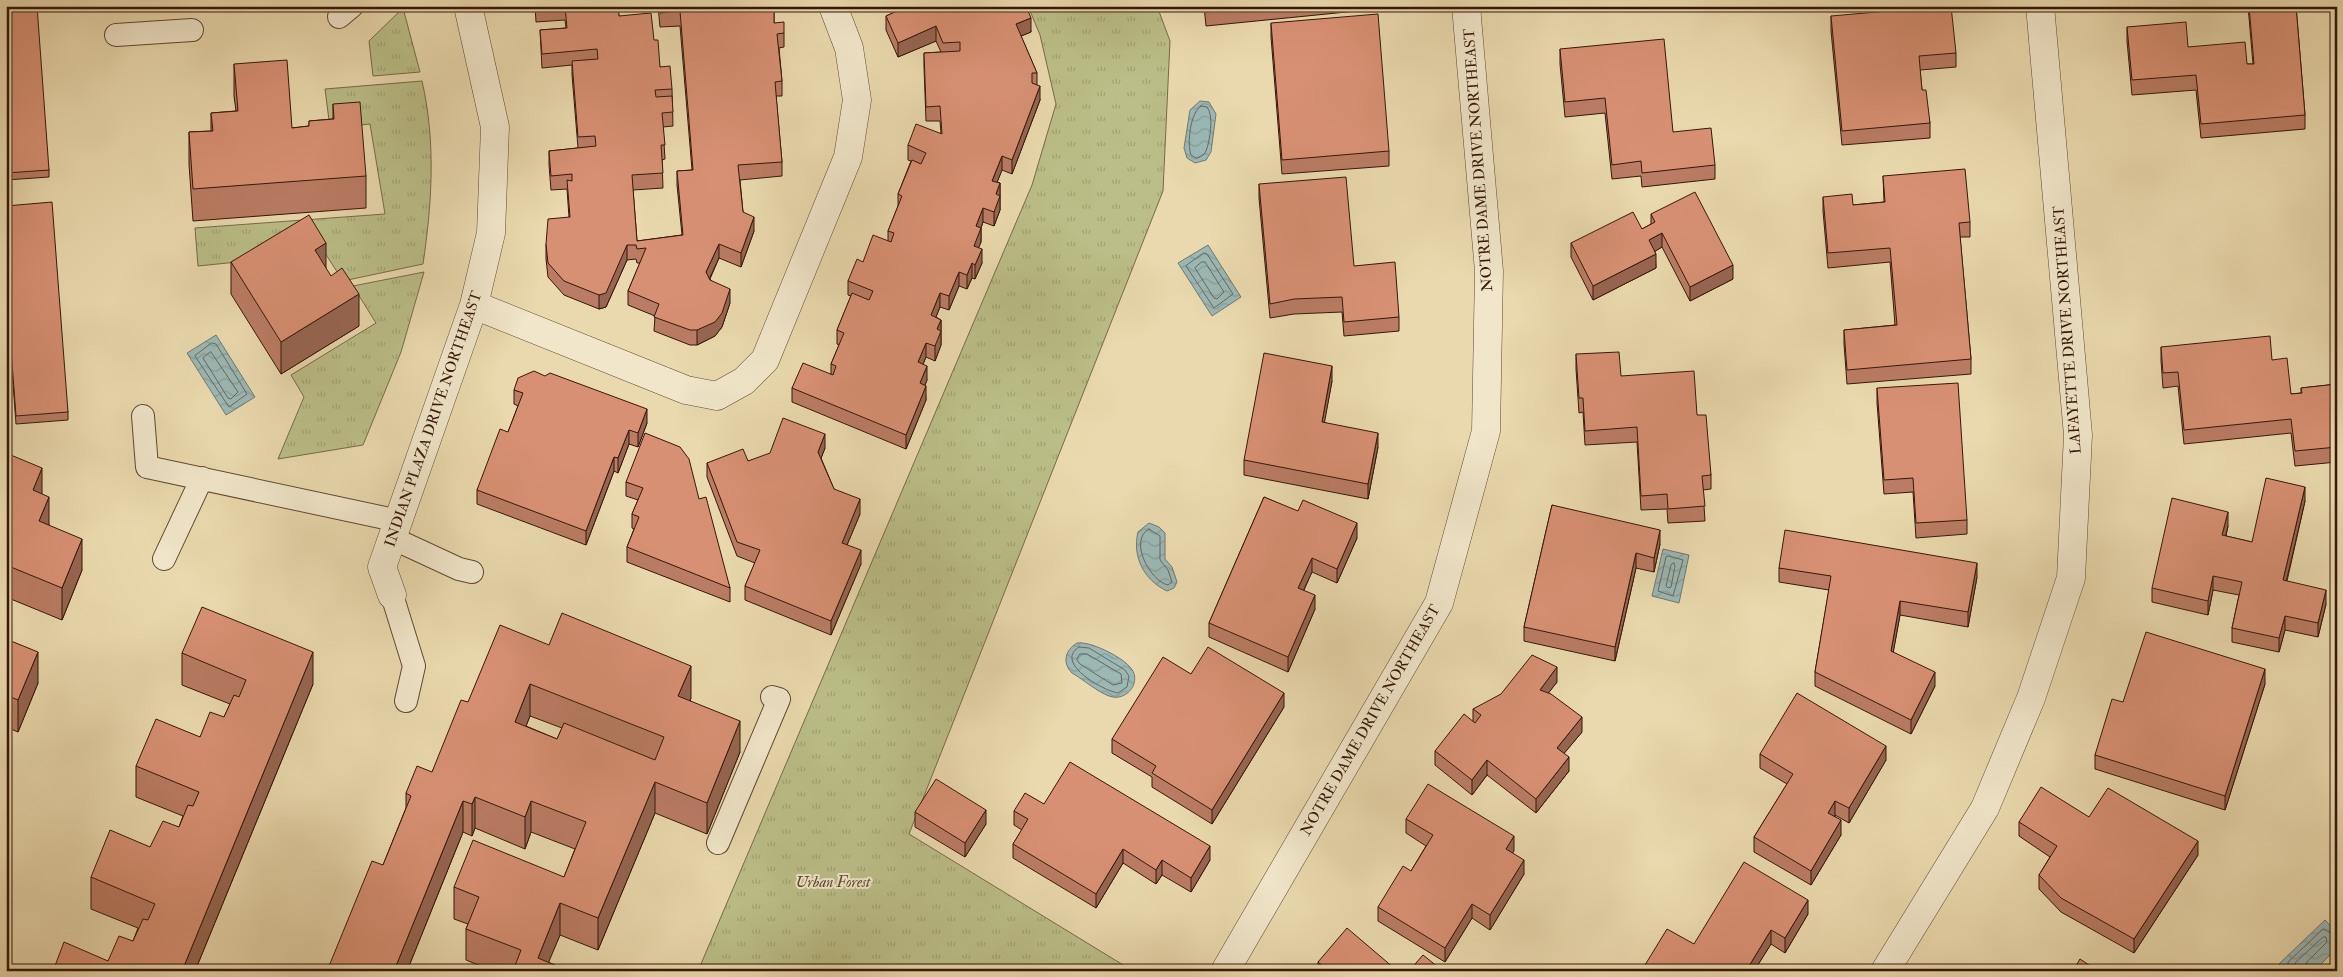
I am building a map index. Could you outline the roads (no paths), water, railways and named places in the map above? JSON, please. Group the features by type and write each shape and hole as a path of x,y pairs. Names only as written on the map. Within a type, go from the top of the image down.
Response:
{"street":[{"name":"INDIAN PLAZA DRIVE NORTHEAST","path":"392,595 382,567 474,305 491,233 495,127 468,6"},
{"path":"474,305 686,390 717,396 744,381 765,360 848,157 857,100 849,48 834,6"},
{"name":"NOTRE DAME DRIVE NORTHEAST","path":"1225,971 1438,603 1486,432 1489,271 1466,6"},
{"name":"LAFAYETTE DRIVE NORTHEAST","path":"1885,971 1985,808 2031,698 2071,578 2078,435 2040,6"}],"lane":[{"path":"116,35 192,30"},
{"path":"143,416 146,467 202,478 396,529 459,570 472,572"},
{"path":"164,559 202,478"},
{"path":"392,595 414,666 406,700"},
{"path":"718,843 779,699 772,697"}],"water":[{"path":"1200,101 1209,102 1216,114 1211,152 1206,160 1195,163 1187,158 1184,148 1190,110"},
{"path":"1208,245 1241,297 1212,316 1178,263"},
{"path":"216,335 255,397 226,415 187,353"},
{"path":"1149,523 1159,527 1165,533 1165,559 1172,567 1177,582 1174,588 1167,591 1152,581 1138,559 1138,532"},
{"path":"1663,549 1689,555 1679,603 1652,596"},
{"path":"1077,643 1097,647 1125,662 1135,678 1131,689 1122,696 1109,696 1072,673 1067,665 1066,657 1070,649"},
{"path":"2325,920 2337,933 2337,948 2314,971 2286,971 2279,964"}],"park label":[{"name":"Urban Forest","path":"833,882"}]}
